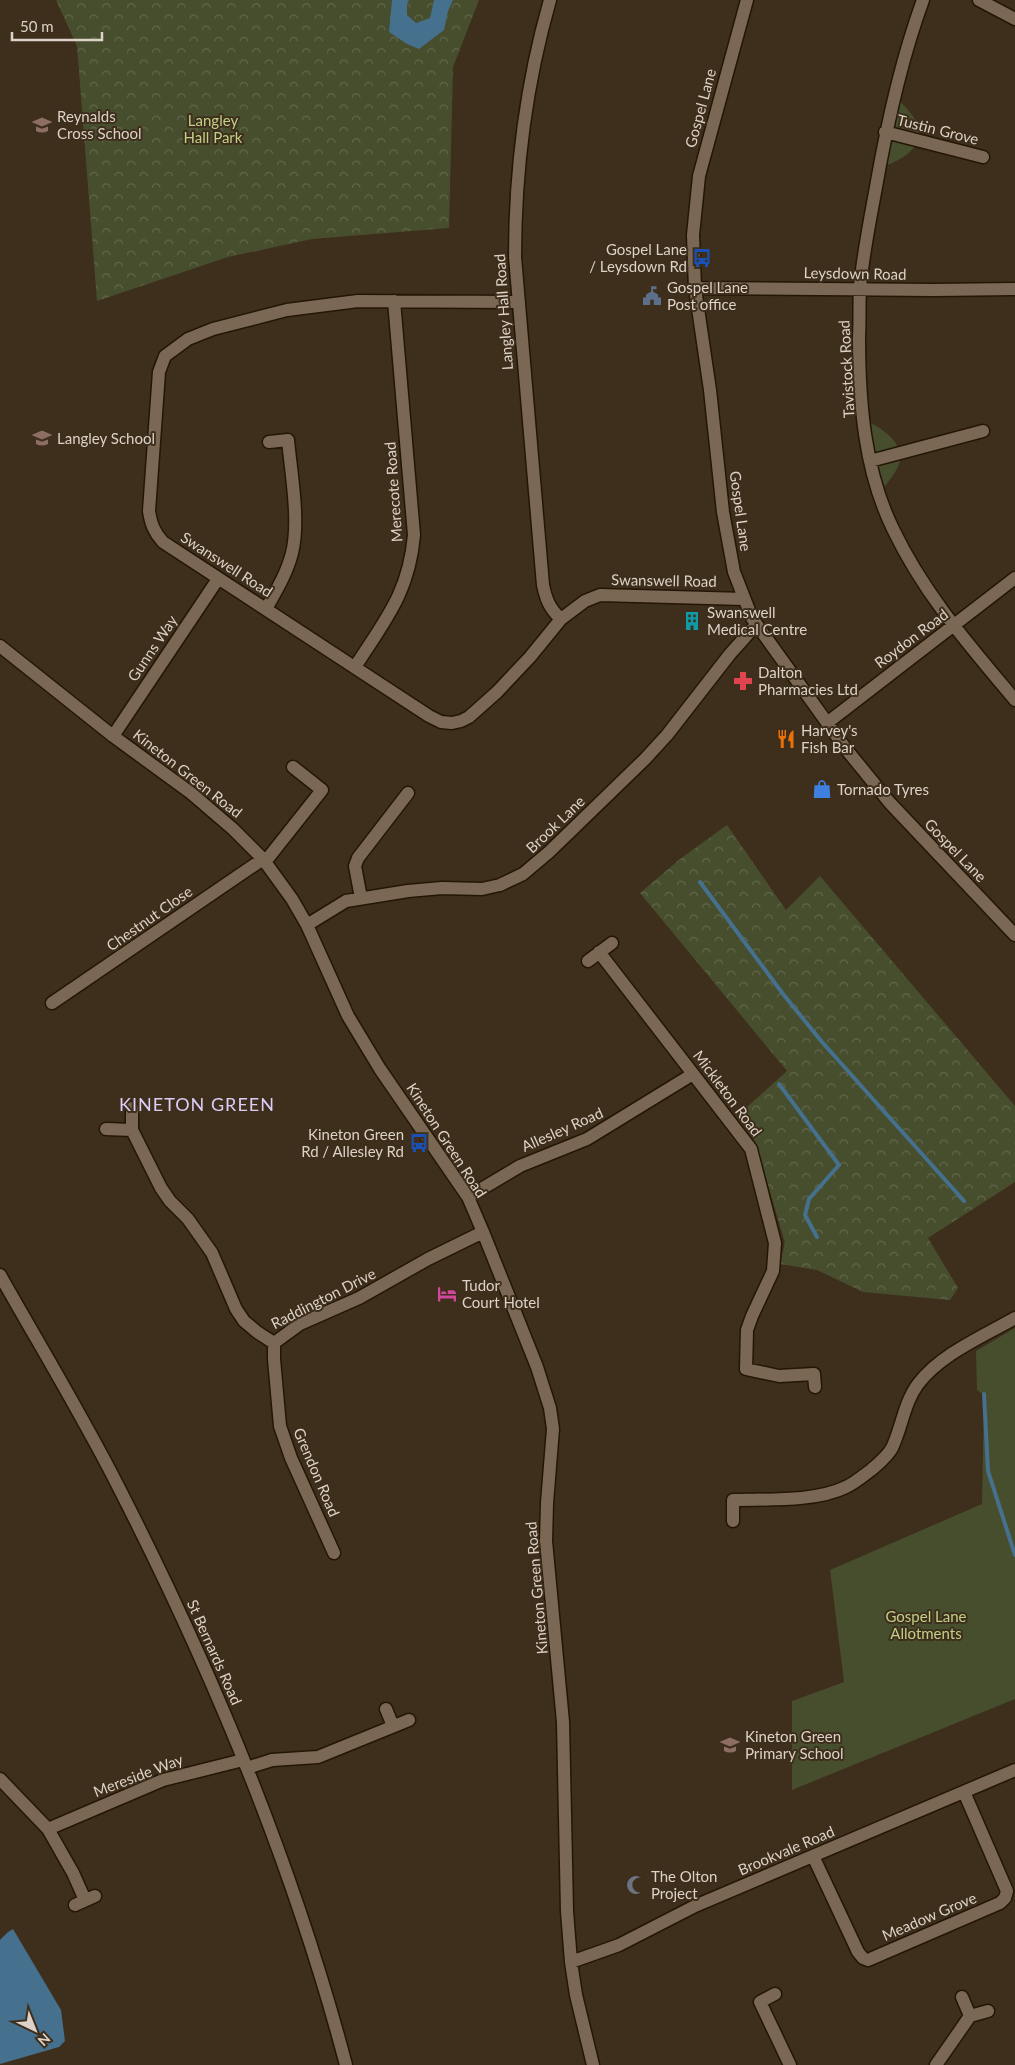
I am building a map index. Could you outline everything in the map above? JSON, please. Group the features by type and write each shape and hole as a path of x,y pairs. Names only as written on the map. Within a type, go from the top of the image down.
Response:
{"street":[{"name":"Langley Hall Road","path":"550,0 525,106 515,212 515,257 543,585 546,600 552,611 561,619"},
{"name":"Gospel Lane","path":"747,0 699,176 693,235 695,288 716,438 723,512 734,572 756,625 827,723 890,803 1015,934"},
{"name":"Tavistock Road","path":"922,0 885,132 863,260 860,289 860,368 870,460 878,494 892,528 924,586 953,626 1015,700"},
{"path":"979,0 1015,19"},
{"name":"Tustin Grove","path":"885,132 983,157"},
{"name":"Leysdown Road","path":"695,288 1015,289"},
{"name":"Swanswell Road","path":"518,302 358,301 287,310 213,329 188,338 165,356 159,372 149,511 152,527 163,542 441,722 461,721 476,712 530,657 561,619 585,601 600,595 744,599"},
{"name":"Merecote Road","path":"355,667 400,596 412,558 414,535 394,301"},
{"path":"870,460 983,430"},
{"path":"266,609 283,577 292,552 296,530 288,440 269,442"},
{"name":"Roydon Road","path":"827,723 1015,578"},
{"name":"Gunns Way","path":"113,736 218,579"},
{"name":"Brook Lane","path":"307,925 346,901 408,890 442,888 482,889 500,884 529,870 625,780 662,741 756,625"},
{"name":"Kineton Green Road","path":"0,646 113,736 191,792 233,829 264,860 292,899 307,925 353,1023 380,1069 468,1197 484,1232 537,1367 550,1408 552,1422 546,1541 563,1722 567,1911 576,1995 593,2065"},
{"name":"Chestnut Close","path":"52,1003 264,860 322,790 293,767"},
{"path":"361,898 355,866 358,858 408,793"},
{"path":"588,961 612,943"},
{"name":"Mickleton Road","path":"599,952 751,1149 775,1243 772,1271 752,1316 748,1330 746,1369 779,1376 814,1374 814,1387"},
{"name":"Allesley Road","path":"468,1197 520,1166 587,1139 693,1074"},
{"name":"Raddington Drive","path":"132,1108 132,1130 160,1188 188,1219 208,1247 221,1272 236,1309 244,1321 257,1332 274,1342 300,1324 359,1298 428,1259 484,1232"},
{"path":"106,1129 132,1130"},
{"name":"St Bernards Road","path":"0,1275 72,1401 118,1487 175,1602 246,1765 272,1830 322,1978 346,2065"},
{"path":"733,1521 733,1500 824,1494 846,1487 864,1475 883,1460 891,1448 909,1401 924,1378 940,1362 1015,1318"},
{"name":"Grendon Road","path":"274,1342 280,1426 290,1458 334,1553"},
{"path":"386,1708 393,1726"},
{"name":"Mereside Way","path":"48,1829 163,1780 246,1765 254,1766 272,1760 318,1757 409,1720"},
{"name":"Brookvale Road","path":"571,1962 619,1945 695,1906 1015,1770"},
{"path":"0,1779 48,1829 73,1873 85,1900"},
{"name":"Meadow Grove","path":"813,1856 858,1952 862,1958 868,1960 1000,1903 1005,1898 1007,1891 964,1792"},
{"path":"775,1994 760,2002 790,2065"},
{"path":"962,1997 970,2016"},
{"path":"936,2065 970,2016 988,2010"}],"green space":[{"name":"Langley Hall Park","path":"56,0 479,0 453,67 449,228 312,239 228,257 97,301 77,46"},
{"path":"895,96 914,118 919,135 917,143 907,154 879,168"},
{"path":"864,420 884,431 899,449 899,464 893,476 879,494"},
{"path":"727,825 786,910 820,876 1015,1106 1015,1182 928,1238 958,1288 950,1300 863,1292 817,1270 780,1264 785,1243 755,1141 737,1116 787,1071 640,893 680,859"},
{"name":"Gospel Lane Allotments","path":"1015,1328 1015,1699 792,1790 792,1701 844,1682 830,1570 982,1504 984,1395 977,1390 976,1351"}],"water":[{"path":"392,0 409,0 407,3 407,15 416,23 430,18 434,0 453,0 448,11 444,30 419,49 407,44 389,32"},
{"path":"13,1929 61,2010 65,2041 59,2047 0,2064 0,1940"}],"waterway":[{"path":"700,882 783,994 822,1042 964,1201"},
{"path":"779,1084 839,1165 809,1199 805,1215 817,1237"},
{"path":"984,1394 988,1471 1015,1555"}],"place":[{"name":"Reynalds Cross School","path":"42,125"},
{"name":"Gospel Lane / Leysdown Rd","path":"702,258"},
{"name":"Gospel Lane Post office","path":"652,296"},
{"name":"Langley School","path":"42,438"},
{"name":"Swanswell Medical Centre","path":"692,621"},
{"name":"Dalton Pharmacies Ltd","path":"743,681"},
{"name":"Harvey's Fish Bar","path":"786,739"},
{"name":"Tornado Tyres","path":"822,789"},
{"name":"Kineton Green Rd / Allesley Rd","path":"419,1143"},
{"name":"Tudor Court Hotel","path":"447,1294"},
{"name":"Kineton Green Primary School","path":"730,1745"},
{"name":"The Olton Project","path":"636,1885"}],"district":[{"name":"KINETON GREEN","path":"197,1104"}]}
